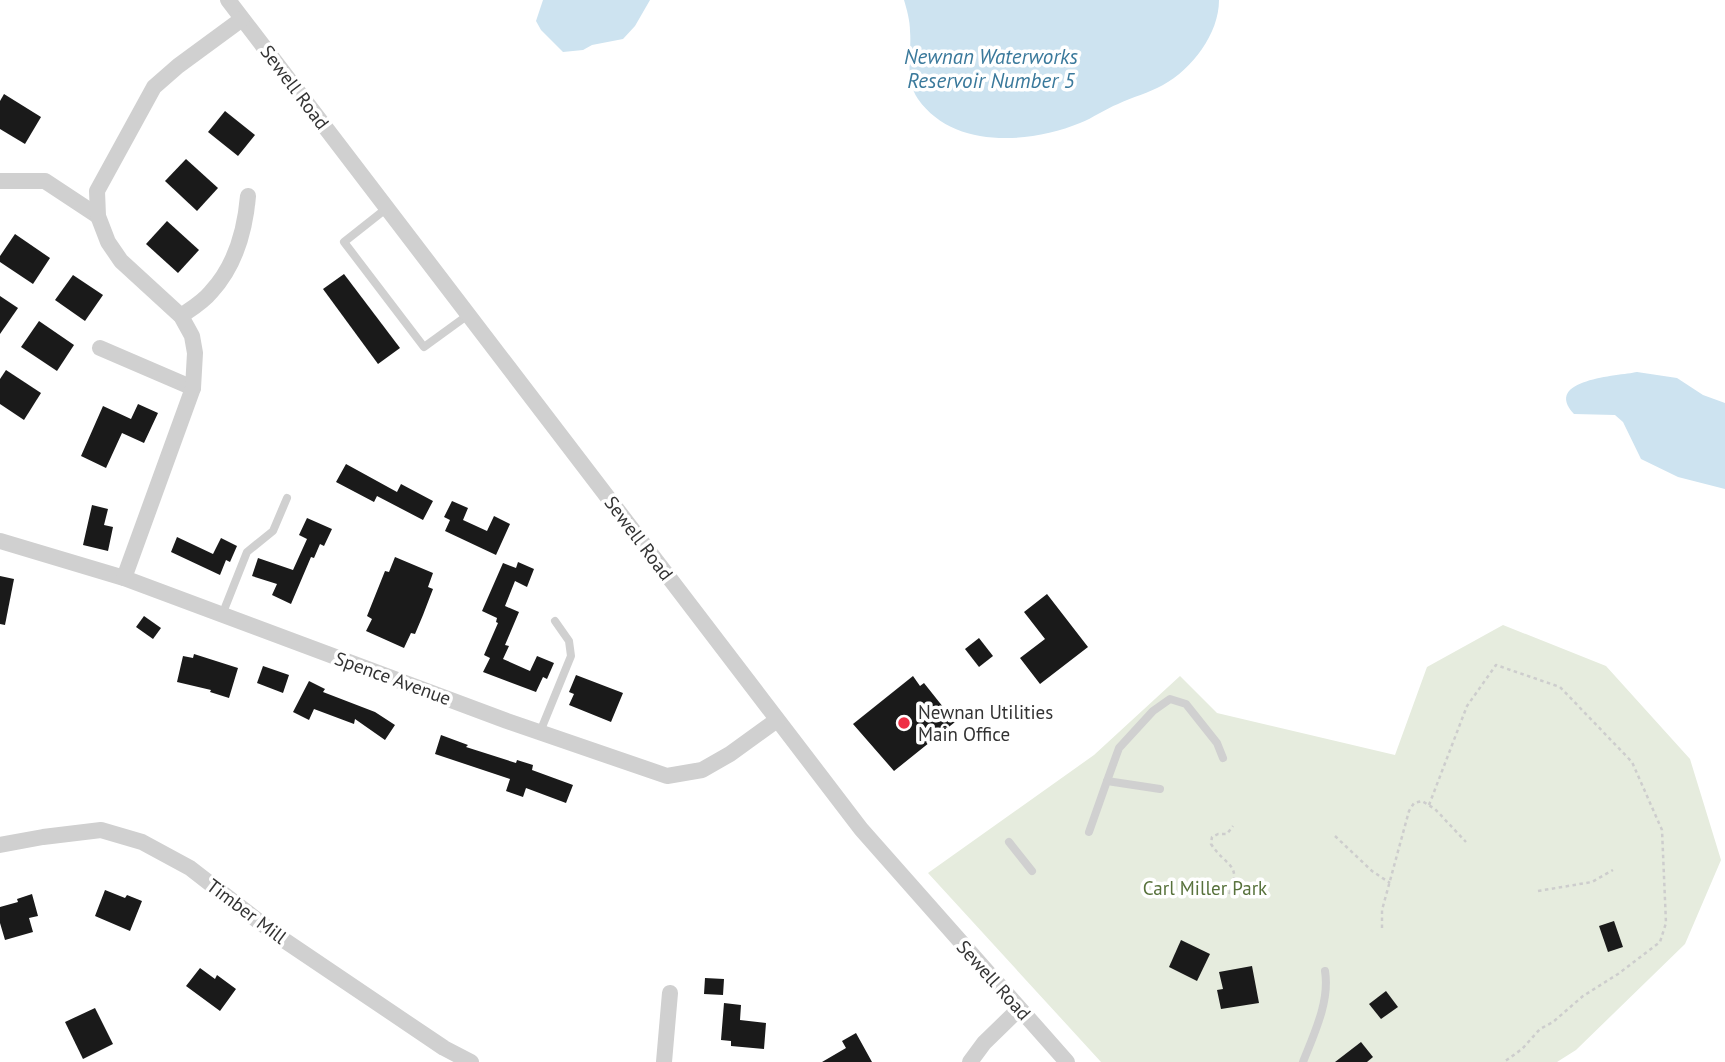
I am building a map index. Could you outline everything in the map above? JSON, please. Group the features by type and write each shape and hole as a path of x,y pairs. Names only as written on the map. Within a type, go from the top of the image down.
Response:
{"street":[{"name":"Sewell Road","path":"228,0 861,829 1067,1062"},
{"path":"124,578 193,388 195,353 192,336 181,316 121,261 108,242 98,216 97,191 154,87 242,19"},
{"path":"0,181 45,181 98,216"},
{"path":"181,316 210,294 229,269 245,224 248,196"},
{"path":"100,348 193,388"},
{"name":"Spence Avenue","path":"0,541 124,578 540,732 667,776 702,770 730,754 777,720"},
{"name":"Timber Mill","path":"0,845 43,836 101,830 142,842 190,868 275,934 444,1048 471,1062"},
{"path":"664,1062 670,993"},
{"path":"970,1062 984,1043 1019,1009"}],"lane":[{"path":"387,208 344,242 424,347 468,315"},
{"path":"222,615 247,552 273,531 287,498"},
{"path":"540,732 571,656 569,641 555,621"},
{"path":"1089,832 1119,748 1153,711 1170,699 1186,705 1217,743 1223,758"},
{"path":"1107,781 1160,789"},
{"path":"1009,842 1032,871"},
{"path":"1303,1062 1321,1013 1327,984 1325,971"}],"path":[{"path":"1429,805 1467,706 1496,665 1560,687 1632,762 1662,830 1666,923 1660,942 1540,1029 1522,1049 1504,1062"},
{"path":"1382,928 1382,910 1409,811 1415,803 1422,801 1429,805 1466,842"},
{"path":"1229,894 1236,879 1234,872 1211,844 1212,837 1227,834 1233,826"},
{"path":"1335,836 1390,883"},
{"path":"1538,891 1592,882 1613,870"}],"green space":[{"name":"Carl Miller Park","path":"1503,625 1606,666 1690,759 1721,860 1685,944 1576,1050 1557,1062 1101,1062 928,873 1094,755 1180,676 1217,713 1395,755 1427,667"}],"water":[{"path":"543,0 650,0 635,26 623,39 592,45 583,50 563,52 541,30 536,21"},
{"name":"Newnan Waterworks Reservoir Number 5","path":"904,0 1219,0 1214,25 1202,49 1184,70 1158,88 1060,130 1016,138 993,138 951,127 933,115 918,99 911,83 910,27"},
{"path":"1637,372 1677,378 1703,395 1725,403 1725,489 1678,477 1641,459 1623,422 1615,415 1574,414 1567,402 1568,393 1586,381"}],"building":[{"path":"4,94 41,117 25,144 0,129 0,101"},
{"path":"225,111 255,135 238,156 208,132"},
{"path":"186,159 218,188 197,211 165,181"},
{"path":"167,221 199,250 178,273 146,244"},
{"path":"15,234 50,258 33,284 0,262 0,256"},
{"path":"344,274 400,348 378,364 323,289"},
{"path":"73,275 103,295 85,321 55,300"},
{"path":"0,296 18,308 0,334"},
{"path":"39,321 74,345 57,371 21,347"},
{"path":"6,370 41,393 24,420 0,404 0,379"},
{"path":"138,404 158,413 144,443 122,433 106,468 81,456 103,406 131,419"},
{"path":"346,464 397,492 401,484 433,501 423,520 377,496 374,502 336,482"},
{"path":"452,501 468,508 463,520 487,531 494,516 510,524 496,555 445,531 450,520 444,517"},
{"path":"92,505 108,509 104,525 113,527 108,551 83,545"},
{"path":"307,518 332,529 324,546 320,544 314,558 311,557 291,604 272,595 277,584 252,576 258,558 293,570 307,539 299,535"},
{"path":"177,537 213,554 221,538 237,546 230,562 226,560 220,575 171,552"},
{"path":"395,557 433,573 428,587 433,589 423,615 415,634 411,633 404,648 366,631 372,619 367,616 385,571 389,572"},
{"path":"518,562 534,569 527,587 515,581 505,606 519,612 505,645 509,646 503,659 530,671 537,656 554,663 547,679 543,677 536,692 483,672 490,658 484,655 498,623 497,618 482,611 503,563 516,568"},
{"path":"0,576 14,579 5,625 0,624"},
{"path":"1047,594 1088,647 1040,684 1020,658 1045,639 1024,612"},
{"path":"144,616 161,628 153,639 136,627"},
{"path":"979,638 993,656 979,667 965,649"},
{"path":"194,654 238,668 229,698 210,692 211,690 177,682 183,656 193,658"},
{"path":"263,666 289,675 283,693 257,683"},
{"path":"576,675 623,693 611,722 569,705 574,694 569,692"},
{"name":"Newnan Utilities Main Office","path":"913,676 920,686 924,683 955,722 894,771 853,724"},
{"path":"309,681 325,689 323,692 375,712 395,725 385,740 355,719 354,724 314,709 309,720 293,712"},
{"path":"441,735 468,745 466,747 516,763 517,760 533,765 532,770 573,785 566,803 526,788 523,797 506,791 510,779 435,754"},
{"path":"105,890 142,901 130,931 95,916"},
{"path":"32,894 38,916 29,918 33,932 5,940 0,923 0,907 18,902 17,899"},
{"path":"1614,921 1623,947 1608,952 1599,926"},
{"path":"1181,940 1210,954 1197,981 1169,967"},
{"path":"1252,966 1259,1003 1221,1009 1217,990 1223,989 1219,972"},
{"path":"200,968 215,979 217,975 236,989 220,1011 186,986"},
{"path":"705,978 724,979 723,995 704,994"},
{"path":"1386,991 1398,1007 1381,1019 1369,1004"},
{"path":"724,1003 741,1005 740,1020 766,1023 764,1049 731,1046 731,1041 721,1040"},
{"path":"95,1008 113,1044 83,1059 65,1022"},
{"path":"856,1033 872,1062 822,1062 846,1048 842,1041"},
{"path":"1361,1042 1373,1057 1367,1062 1335,1062"}],"place":[{"name":"Newnan Utilities Main Office","path":"904,723"}]}
